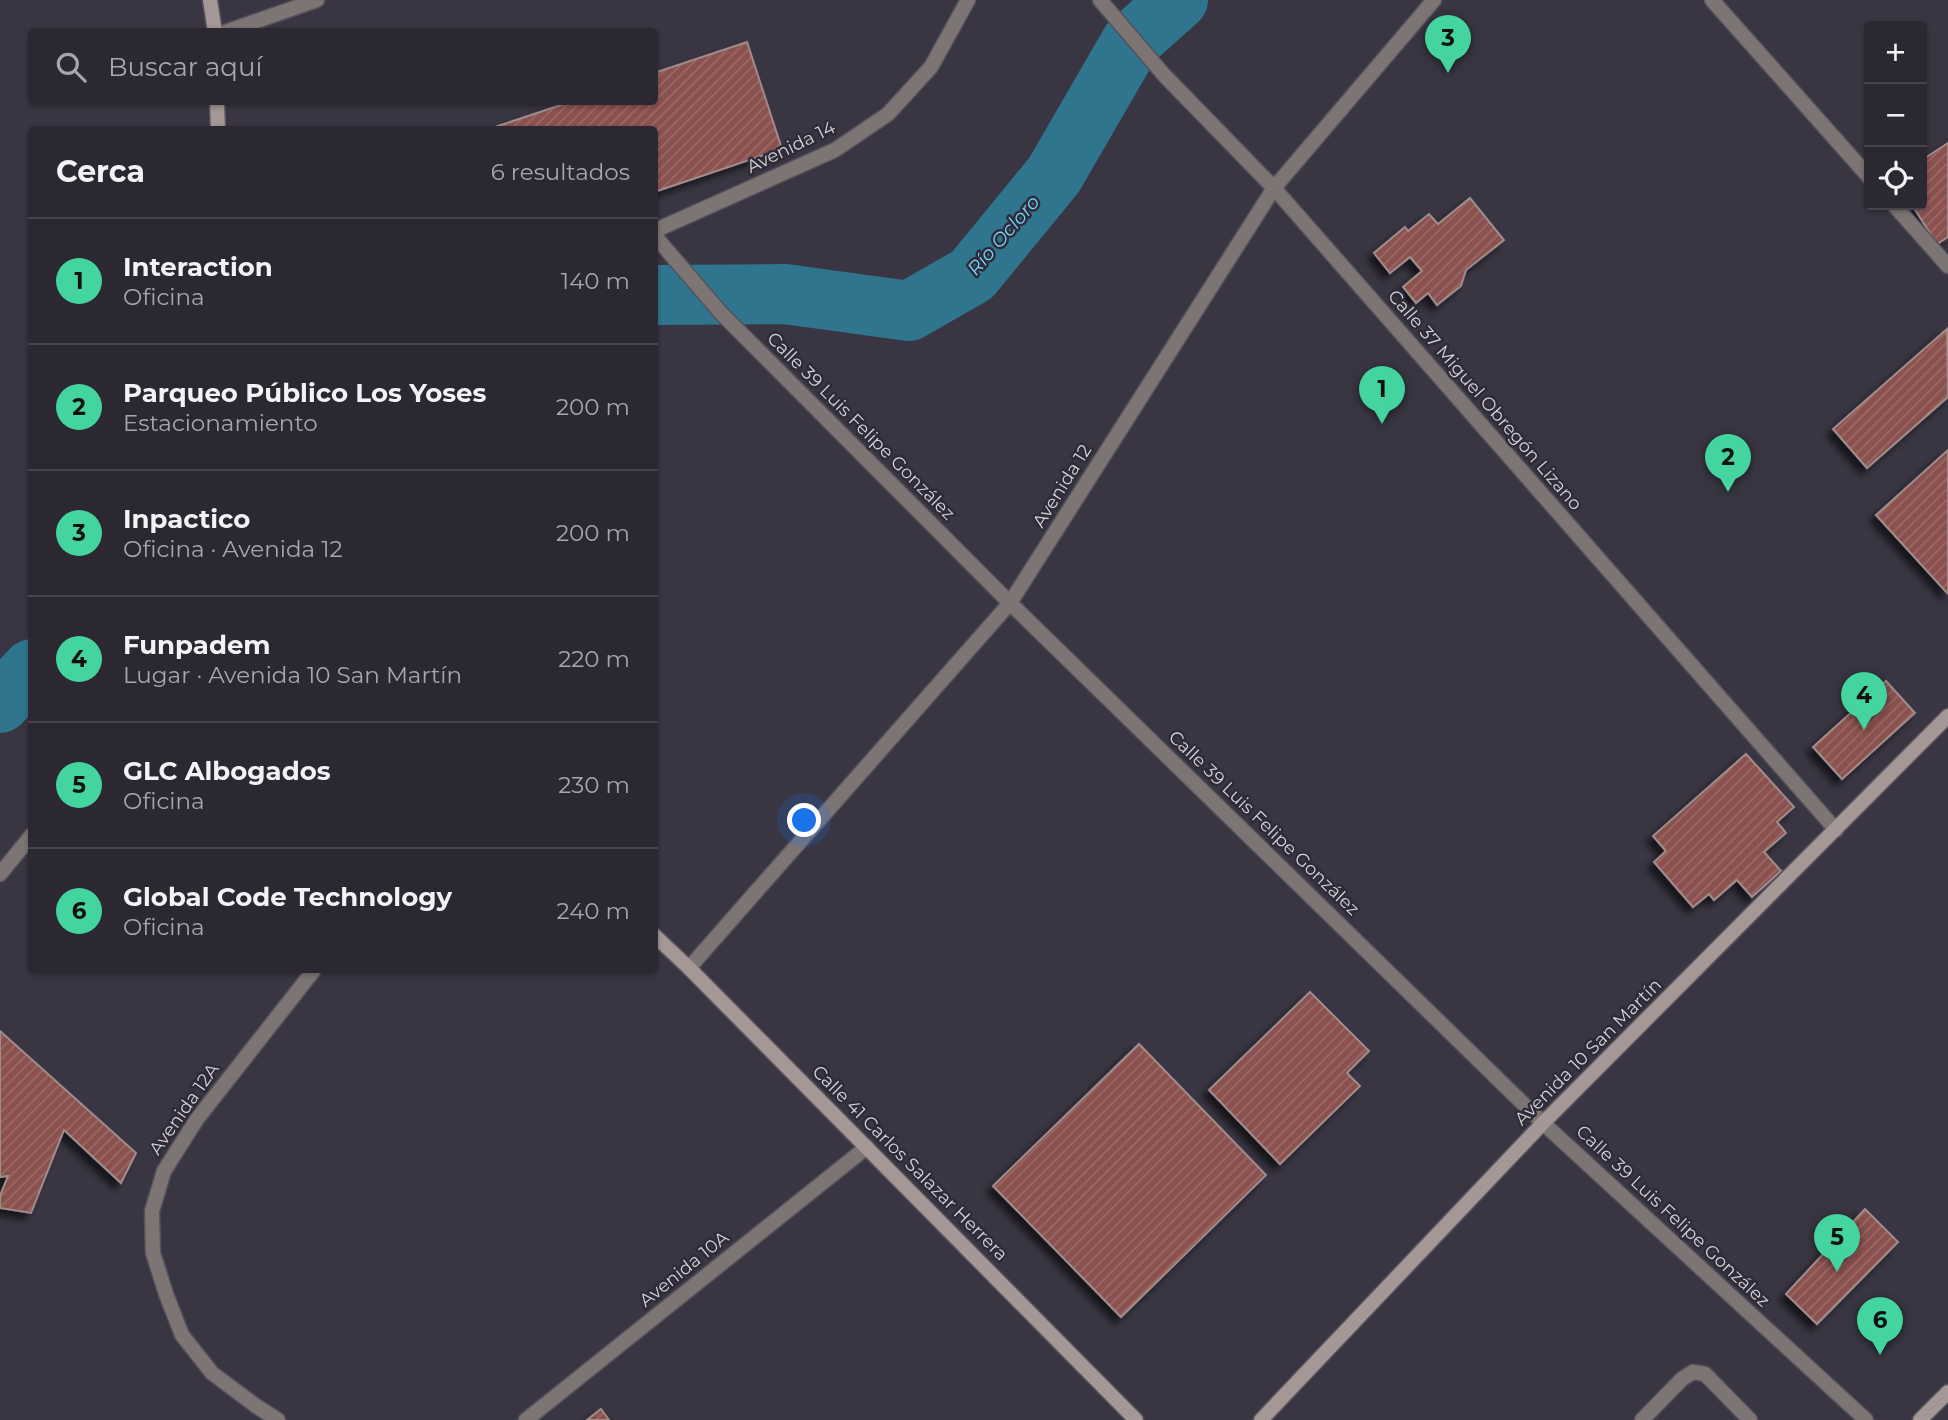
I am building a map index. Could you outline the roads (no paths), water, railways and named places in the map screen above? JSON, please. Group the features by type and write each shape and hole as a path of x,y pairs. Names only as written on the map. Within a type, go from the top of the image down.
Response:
{"street":[{"path":"209,0 214,28"},
{"path":"236,28 317,0"},
{"name":"Avenida 14","path":"658,231 835,150 888,114 931,67 968,0"},
{"name":"Calle 37 Miguel Obregón Lizano","path":"1100,0 1164,75 1273,188 1836,830"},
{"name":"Avenida 12","path":"689,968 1010,603 1273,188 1434,0"},
{"path":"1712,0 1864,171"},
{"path":"217,105 218,126"},
{"path":"1898,210 1948,266"},
{"name":"Calle 39 Luis Felipe González","path":"658,238 721,313 1010,603 1543,1123 1866,1420"},
{"name":"Avenida 10 San Martín","path":"1261,1420 1543,1123 1948,716"},
{"path":"0,874 28,840"},
{"name":"Calle 41 Carlos Salazar Herrera","path":"658,939 1136,1420"},
{"name":"Avenida 12A","path":"278,1420 212,1373 182,1335 153,1253 152,1211 164,1171 197,1119 312,973"},
{"name":"Avenida 10A","path":"526,1420 867,1147"},
{"path":"1642,1420 1693,1371 1704,1374 1749,1420"},
{"path":"1920,1420 1948,1392"}],"waterway":[{"name":"Río Ocloro","path":"658,295 785,294 909,311 972,275 1054,175 1131,42 1178,0"},
{"name":"Río Ocloro","path":"0,703 28,673"}],"place":[{"name":"Inpactico","path":"1448,73"},
{"name":"Interaction","path":"1382,424"},
{"name":"Parqueo Público Los Yoses","path":"1728,492"},
{"name":"Funpadem","path":"1864,730"},
{"name":"GLC Albogados","path":"1837,1272"},
{"name":"Global Code Technology","path":"1880,1355"}]}
